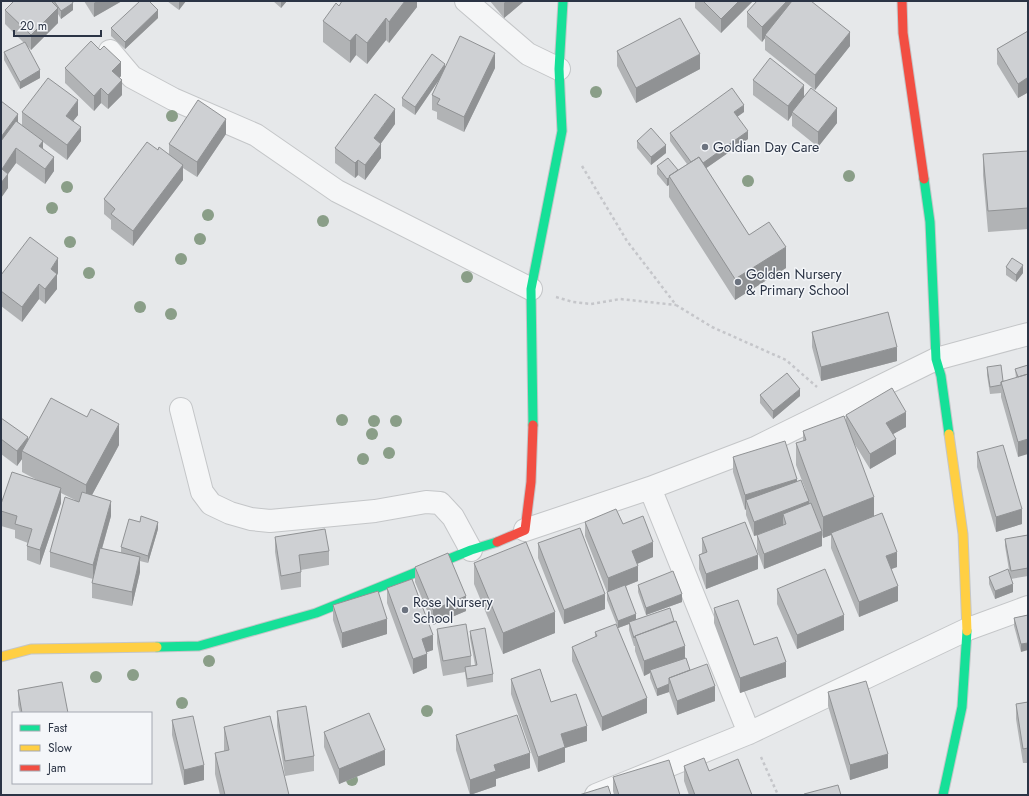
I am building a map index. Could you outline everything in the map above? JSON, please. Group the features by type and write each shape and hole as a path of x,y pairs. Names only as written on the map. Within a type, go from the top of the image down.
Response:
{"street":[{"path":"466,1 528,54 559,69"},
{"path":"525,530 531,482 534,399 531,289 562,131 559,69 563,1"},
{"path":"902,1 903,33 930,222 936,359 940,376 965,547 968,629 964,695 943,795"},
{"path":"110,51 132,77 173,100 256,135 337,191 531,289"},
{"path":"1,658 31,649 199,646 316,613 471,550 504,540 525,530 650,488 755,448 840,408 936,359 1028,334"},
{"path":"181,409 202,492 212,504 230,513 251,519 270,521 375,511 426,502 440,503 454,517 471,550"},
{"path":"650,488 749,733"},
{"path":"596,795 749,733 968,629 1028,607"}],"path":[{"path":"562,131 627,241 676,305 712,327 786,360 840,408"},
{"path":"531,289 573,302 591,304 620,299 676,305"},
{"path":"749,733 778,795"}],"building":[{"path":"14,1 51,1 58,8 31,35 5,10"},
{"path":"54,1 72,1 73,3 61,11"},
{"path":"140,1 149,1 158,10 125,42 111,28"},
{"path":"342,1 405,1 389,22 386,18 367,43 356,34 350,41 323,21 336,3 339,6"},
{"path":"703,1 739,1 721,19"},
{"path":"757,1 787,1 762,27 747,12"},
{"path":"792,1 811,1 850,32 815,75 765,35"},
{"path":"680,18 700,54 636,88 617,51"},
{"path":"1028,31 1028,79 1027,78 1018,84 997,49"},
{"path":"460,36 495,53 464,117 437,104 440,99 432,95"},
{"path":"91,41 100,50 104,46 121,62 112,71 122,80 108,95 101,88 94,96 65,68"},
{"path":"25,42 40,70 20,82 4,52"},
{"path":"432,54 445,64 415,107 402,98"},
{"path":"770,58 804,85 788,106 753,80"},
{"path":"48,78 78,100 66,116 81,127 67,145 22,112"},
{"path":"732,88 744,105 734,112 748,131 703,163 699,157 691,162 670,133"},
{"path":"811,88 837,108 818,132 792,112"},
{"path":"375,94 395,109 374,138 381,144 365,165 358,160 355,163 335,148"},
{"path":"198,100 226,119 197,162 169,144"},
{"path":"1,101 18,114 1,137"},
{"path":"16,121 43,141 39,146 54,157 45,169 16,148 2,169 8,174 1,183 1,141"},
{"path":"651,128 666,145 651,157 637,141"},
{"path":"147,142 158,150 159,147 183,165 133,231 111,214 115,209 104,199"},
{"path":"1028,151 1028,208 988,211 983,154"},
{"path":"699,157 749,235 769,222 786,247 735,279 669,176"},
{"path":"668,158 678,170 667,179 657,166"},
{"path":"30,237 58,258 51,269 57,274 45,289 39,284 22,307 1,291 1,275"},
{"path":"1012,258 1023,265 1016,275 1006,267"},
{"path":"888,312 897,347 821,367 812,332"},
{"path":"1001,365 1003,381 1001,382 1001,385 990,387 987,367"},
{"path":"1028,365 1028,374 1018,377 1015,369"},
{"path":"787,373 800,389 773,411 760,395"},
{"path":"1028,374 1028,439 1018,442 1001,382"},
{"path":"892,388 906,412 886,423 896,439 870,454 846,415"},
{"path":"51,398 87,417 91,409 119,424 86,485 22,451"},
{"path":"844,416 874,497 823,517 796,443 806,440 803,431"},
{"path":"1,418 28,437 17,451 1,439"},
{"path":"785,441 797,479 745,495 733,457"},
{"path":"1003,445 1022,509 996,517 977,452"},
{"path":"12,472 61,488 40,550 27,546 32,529 15,524 17,516 1,511 1,504"},
{"path":"801,480 809,501 754,522 746,500"},
{"path":"82,492 111,501 93,565 50,552 65,497 79,502"},
{"path":"811,503 822,531 764,554 757,535 786,524 783,514"},
{"path":"616,509 623,524 643,516 653,542 632,551 638,566 608,578 585,522"},
{"path":"882,513 897,552 886,556 898,586 859,602 831,533"},
{"path":"141,516 158,522 148,556 121,547 129,519 140,522"},
{"path":"745,522 758,555 706,574 699,555 707,552 702,538"},
{"path":"580,528 605,594 564,610 538,543"},
{"path":"325,529 329,551 299,555 301,572 281,576 275,537"},
{"path":"1028,535 1028,568 1011,571 1005,539"},
{"path":"526,542 555,612 503,633 474,563"},
{"path":"100,548 140,557 132,592 92,583"},
{"path":"448,553 466,596 433,610 415,567"},
{"path":"825,569 844,615 797,635 777,589"},
{"path":"1008,569 1013,584 995,591 989,577"},
{"path":"673,571 682,594 646,608 638,585"},
{"path":"412,579 433,635 422,639 427,654 413,659 387,588"},
{"path":"625,585 636,614 618,621 607,592"},
{"path":"378,591 387,619 342,633 333,605"},
{"path":"738,600 754,645 777,637 786,662 740,678 714,608"},
{"path":"670,608 674,621 635,636 634,638 629,622"},
{"path":"1028,615 1028,643 1021,644 1014,618"},
{"path":"676,621 685,646 644,661 635,636"},
{"path":"466,624 471,656 443,661 437,629"},
{"path":"616,624 647,698 602,717 572,647 597,636 595,632"},
{"path":"485,628 493,674 467,679 465,667 477,665 470,631"},
{"path":"686,658 690,670 669,678 669,684 657,689 650,670"},
{"path":"707,664 715,686 677,701 669,678"},
{"path":"540,669 551,702 576,694 587,726 561,734 565,747 538,757 511,679"},
{"path":"866,681 888,754 850,765 828,692"},
{"path":"62,682 68,712 22,712 18,690"},
{"path":"1028,702 1028,748 1023,749 1016,704"},
{"path":"306,706 314,756 285,761 277,711"},
{"path":"369,713 385,750 339,769 324,732"},
{"path":"517,715 530,753 494,765 496,771 470,780 456,735"},
{"path":"193,716 204,765 184,770 172,720"},
{"path":"270,716 289,795 225,795 215,753 229,750 224,727"},
{"path":"704,758 709,771 738,759 752,795 695,795 684,766"},
{"path":"669,760 680,795 619,795 613,777"},
{"path":"838,785 841,795 804,795 804,794"},
{"path":"608,786 611,795 579,795"}],"traffic: fast":[{"path":"533,425 531,289 562,131 559,69 563,1"},
{"path":"924,179 930,222 936,359 941,376 949,434"},
{"path":"157,647 199,646 316,613 471,550 497,542"},
{"path":"943,795 962,707 967,631"}],"traffic: slow":[{"path":"949,434 963,534 967,631"},
{"path":"1,657 31,649 157,647"}],"traffic: jam":[{"path":"902,1 903,33 924,179"},
{"path":"497,542 525,530 531,482 533,425"}],"place":[{"name":"Goldian Day Care","path":"705,147"},
{"name":"Golden Nursery & Primary School","path":"738,282"},
{"name":"Rose Nursery School","path":"405,610"}]}
